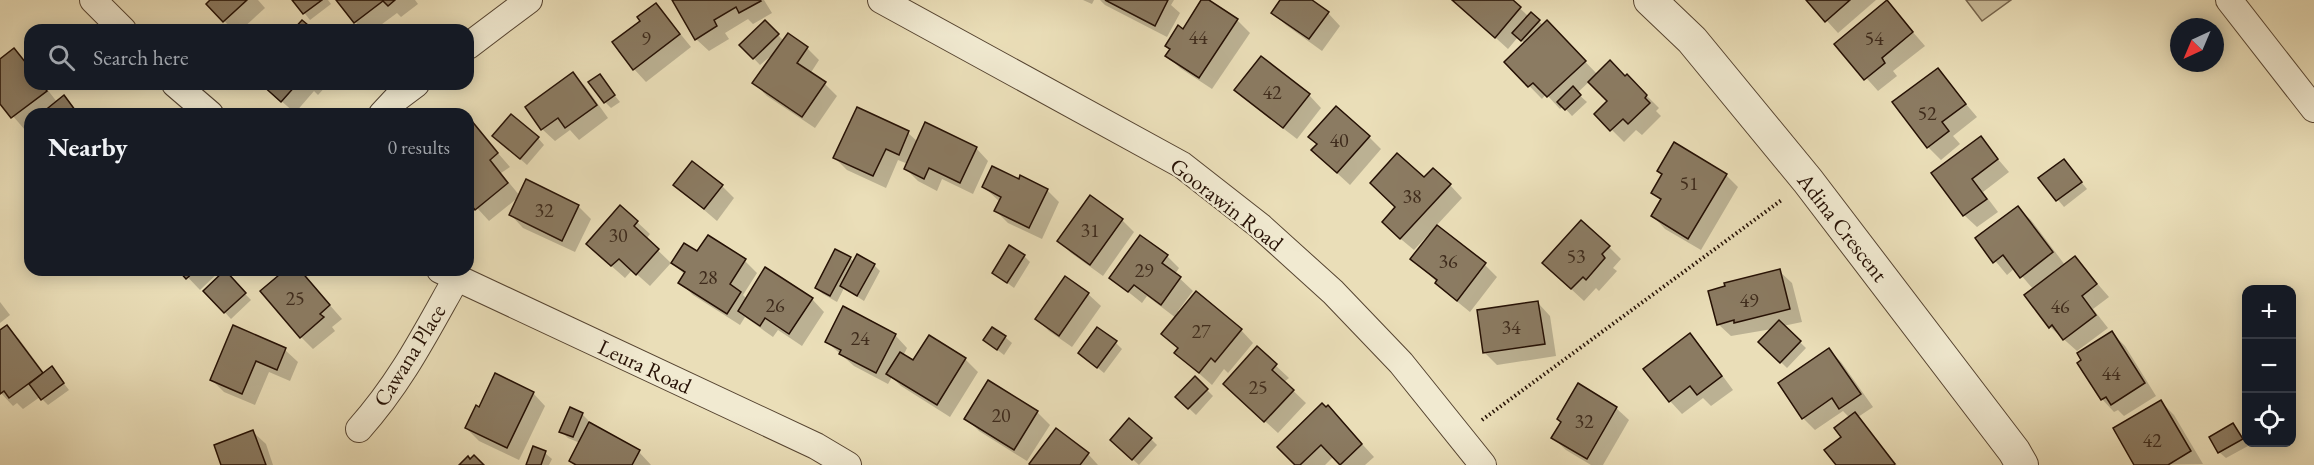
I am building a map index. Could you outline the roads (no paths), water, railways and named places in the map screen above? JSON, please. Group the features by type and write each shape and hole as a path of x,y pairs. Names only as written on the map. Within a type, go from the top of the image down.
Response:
{"street":[{"path":"93,0 117,24"},
{"path":"474,42 530,0"},
{"name":"Goorawin Road","path":"881,0 1182,165 1260,226 1333,292 1401,363 1483,465"},
{"name":"Adina Crescent","path":"1650,0 1692,40 1808,181 2014,451 2022,465"},
{"path":"2229,0 2314,110"},
{"path":"182,90 203,108"},
{"path":"388,108 408,90"},
{"name":"Cawana Place","path":"358,429 381,404 406,369 447,276"},
{"name":"Leura Road","path":"452,276 812,456 848,465"}]}
